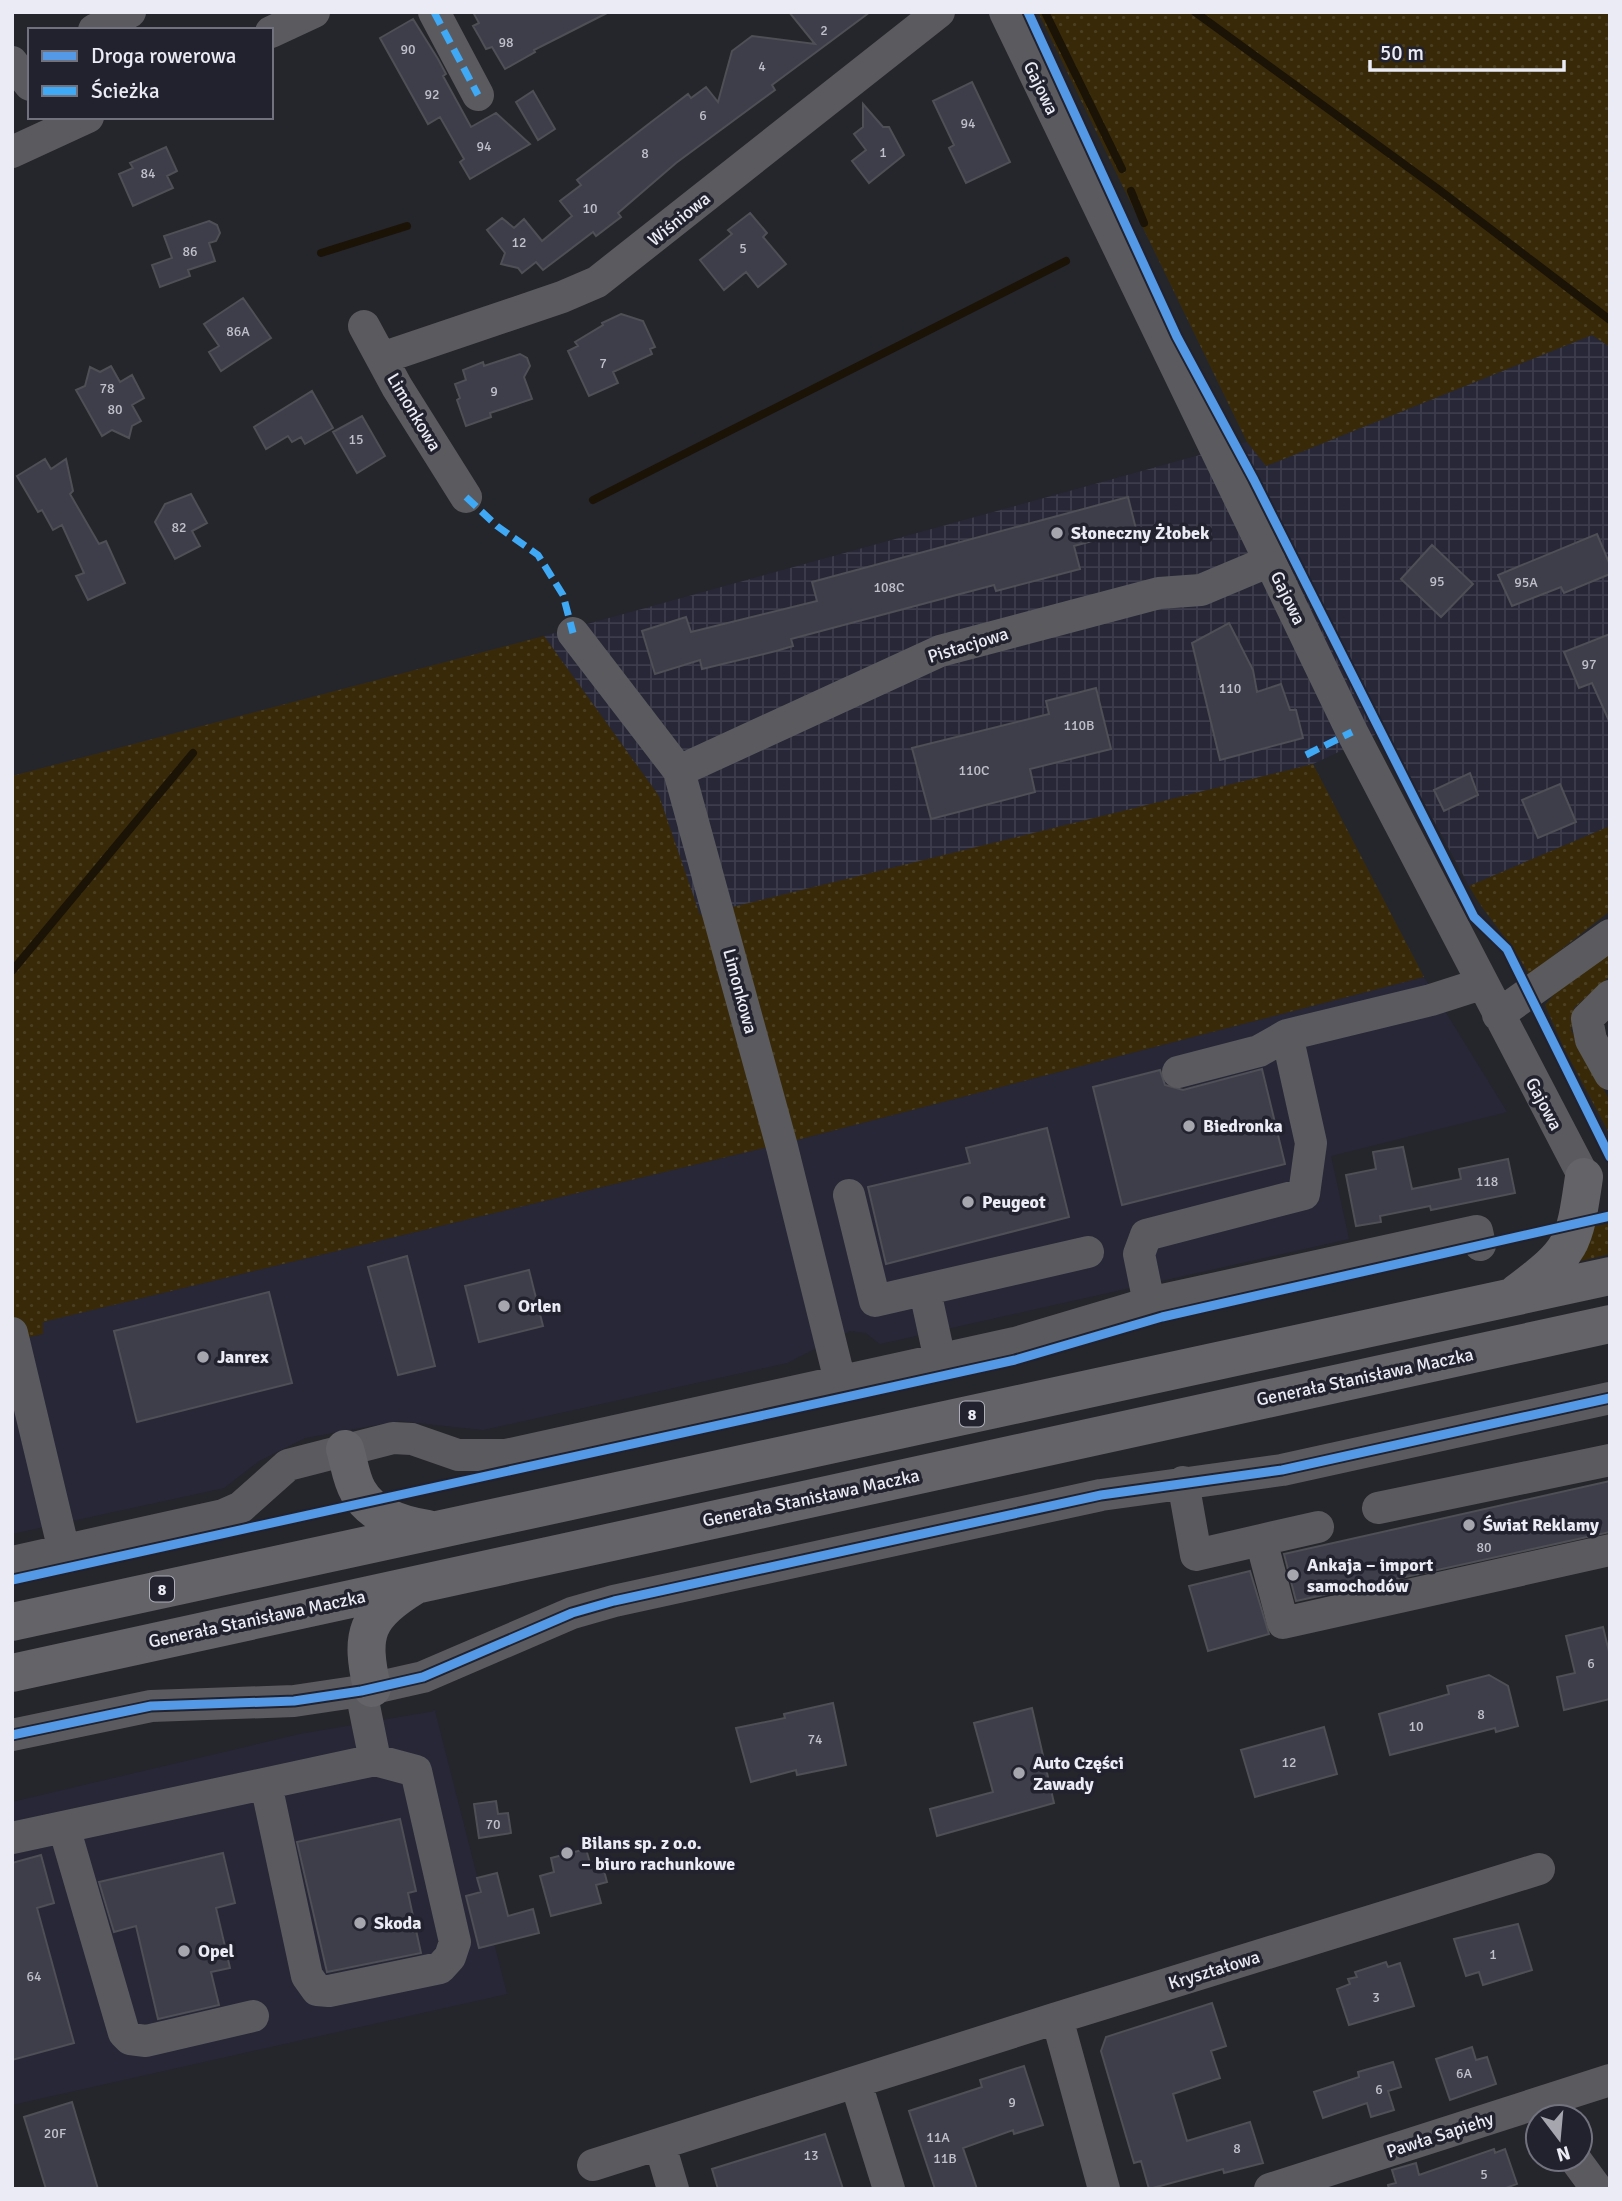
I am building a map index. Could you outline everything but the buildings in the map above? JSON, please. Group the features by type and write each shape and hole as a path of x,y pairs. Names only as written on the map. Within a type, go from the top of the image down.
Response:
{"highway":[{"path":"1584,1177 1610,1209"},
{"path":"1510,1299 1554,1266 1568,1248 1577,1223 1584,1177"},
{"name":"8","path":"12,1622 1610,1276"},
{"name":"Generała Stanisława Maczka","path":"12,1672 1610,1324"},
{"path":"345,1449 358,1492 385,1517 405,1525 434,1530"},
{"path":"312,1556 346,1522 358,1492"},
{"path":"366,1678 367,1631 381,1611 418,1584"},
{"path":"300,1609 327,1617 350,1635 366,1678"}],"street":[{"path":"98,28 130,12"},
{"path":"273,31 314,12"},
{"path":"434,12 478,95"},
{"name":"Wiśniowa","path":"382,358 562,297 597,282 939,12"},
{"name":"Gajowa","path":"1005,12 1394,815 1584,1177"},
{"path":"12,152 67,122"},
{"name":"Limonkowa","path":"363,326 467,496"},
{"name":"Pistacjowa","path":"679,771 940,651 1159,593 1201,590 1270,561"},
{"name":"Limonkowa","path":"573,633 679,771 782,1147 840,1381"},
{"path":"1498,1015 1610,935"},
{"path":"1178,1072 1259,1051 1287,1035 1431,1000 1481,984"},
{"path":"1610,996 1587,1019 1591,1040 1610,1074"},
{"path":"1149,1303 1139,1254 1146,1235 1304,1194 1311,1143 1287,1035"},
{"path":"849,1195 875,1301 1088,1252"},
{"path":"12,1562 232,1512 288,1465 345,1449 402,1438 458,1455 506,1455 1015,1343 1149,1303 1477,1231 1480,1245"},
{"path":"925,1290 940,1360"},
{"path":"12,1333 64,1551"},
{"path":"12,1735 151,1706 294,1701 366,1678 423,1676 572,1613 614,1601 1062,1503 1183,1482 1282,1470 1534,1417 1610,1398"},
{"path":"1378,1508 1610,1460"},
{"path":"1183,1482 1196,1555 1318,1527"},
{"path":"1261,1540 1283,1623 1610,1550"},
{"path":"366,1678 375,1760"},
{"path":"12,1838 375,1760 416,1771 454,1942 450,1957 440,1968 329,1991 317,1990 307,1976 266,1784"},
{"path":"64,1827 75,1900 124,2034 130,2039 146,2041 253,2016"},
{"name":"Kryształowa","path":"593,2165 1539,1869"},
{"path":"1057,2018 1104,2189"},
{"name":"Pawła Sapiehy","path":"1560,2103 1610,2080"},
{"path":"856,2083 890,2189"},
{"name":"Pawła Sapiehy","path":"1270,2189 1524,2116"},
{"path":"660,2145 673,2189"},
{"path":"1585,2173 1597,2189"}],"shaded area":[{"path":"1038,12 1610,12 1610,347 1592,335 1266,466 1247,442"},
{"path":"1592,335 1610,347 1610,826 1469,886 1385,730 1313,764 700,916 659,796 544,636 1247,442 1266,466"},
{"path":"544,636 659,796 700,915 1313,764 1424,977 797,1140 43,1322 43,1334 12,1341 12,776"},
{"path":"1610,826 1610,911 1529,975 1469,886"},
{"path":"1610,946 1610,976 1574,1008 1571,1030 1610,1101 1610,1135 1563,1046 1545,1005 1556,992"},
{"path":"1424,977 1507,1112 1331,1156 1349,1239 880,1344 866,1333 850,1331 787,1363 483,1430 399,1421 305,1438 259,1461 224,1488 12,1534 12,1341 43,1334 42,1322 797,1140"},
{"path":"1608,1224 1610,1254 1572,1263 1590,1227"},
{"path":"435,1711 507,1994 12,2105 12,1802 300,1734"}],"waterway":[{"path":"1045,12 1122,169"},
{"path":"1195,12 1438,189 1610,320"},
{"path":"1131,191 1144,223"},
{"path":"321,253 407,226"},
{"path":"593,500 1066,261"},
{"path":"12,971 193,753"}],"marked path":[{"path":"434,12 478,95"},
{"path":"466,497 497,526 538,555 563,595 573,633"},
{"path":"1306,755 1352,732"}],"cycle path":[{"path":"1028,12 1177,337 1254,480 1474,917 1507,949 1610,1157"},
{"path":"12,1580 1015,1360 1162,1317 1610,1216"},
{"path":"12,1735 151,1706 294,1701 361,1691 423,1677 572,1613 614,1601 1101,1495 1282,1470 1610,1398"}],"place":[{"name":"Słoneczny Żłobek","path":"1057,533"},
{"name":"Biedronka","path":"1189,1126"},
{"name":"Peugeot","path":"968,1202"},
{"name":"Orlen","path":"504,1306"},
{"name":"Janrex","path":"203,1357"},
{"name":"Świat Reklamy","path":"1469,1525"},
{"name":"Ankaja – import samochodów","path":"1293,1575"},
{"name":"Auto Części Zawady","path":"1019,1773"},
{"name":"Bilans sp. z o.o. – biuro rachunkowe","path":"567,1853"},
{"name":"Skoda","path":"360,1923"},
{"name":"Opel","path":"184,1951"}]}
